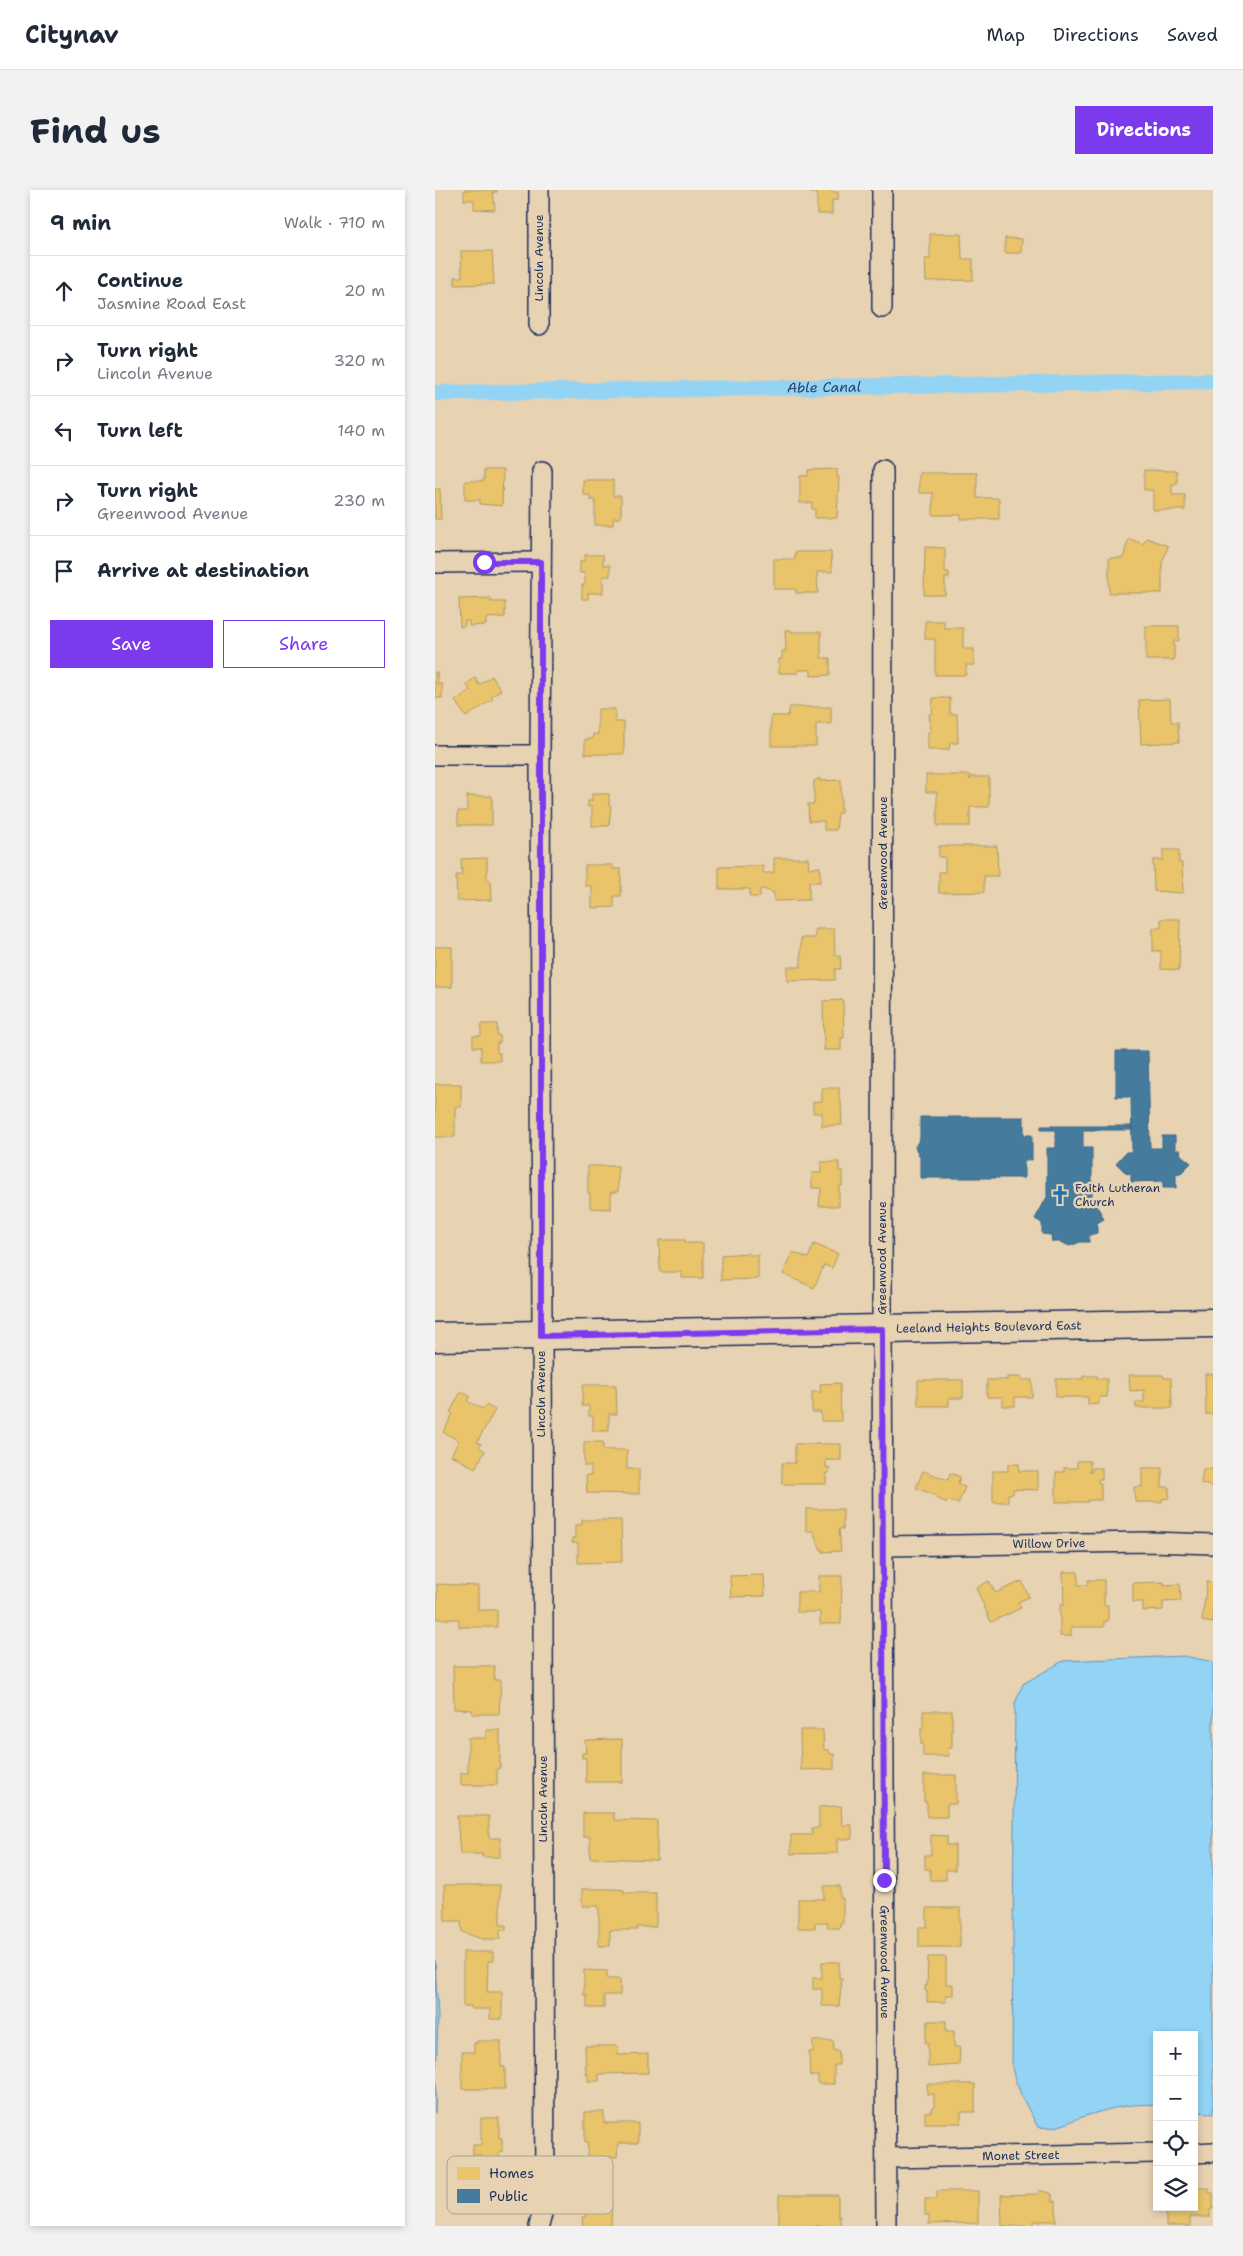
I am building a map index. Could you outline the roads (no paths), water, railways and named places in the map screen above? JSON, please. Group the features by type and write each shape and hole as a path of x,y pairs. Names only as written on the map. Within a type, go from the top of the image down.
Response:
{"main road":[{"name":"Leeland Heights Boulevard East","path":"435,1338 1213,1323"}],"street":[{"name":"Lincoln Avenue","path":"539,190 539,325"},
{"path":"882,190 882,308"},
{"name":"Lincoln Avenue","path":"542,470 540,755 545,2156"},
{"name":"Greenwood Avenue","path":"883,470 882,1329 885,1546 886,2226"},
{"path":"435,563 541,562"},
{"path":"435,755 540,755"},
{"name":"Willow Drive","path":"885,1546 1150,1542 1213,1544"},
{"path":"1198,2153 1213,2152"},
{"name":"Monet Street","path":"886,2158 1153,2153"}],"water":[{"path":"1184,1656 1213,1662 1213,2114 1198,2112 1198,2031 1153,2031 1153,2105 1118,2107 1059,2126 1038,2127 1014,2076 1012,2068 1015,1703 1023,1684 1063,1661"},
{"path":"435,1960 438,2017 435,2113"}],"waterway":[{"name":"Able Canal","path":"435,393 1213,381"}],"place":[{"name":"Faith Lutheran Church","path":"1060,1195"}]}
